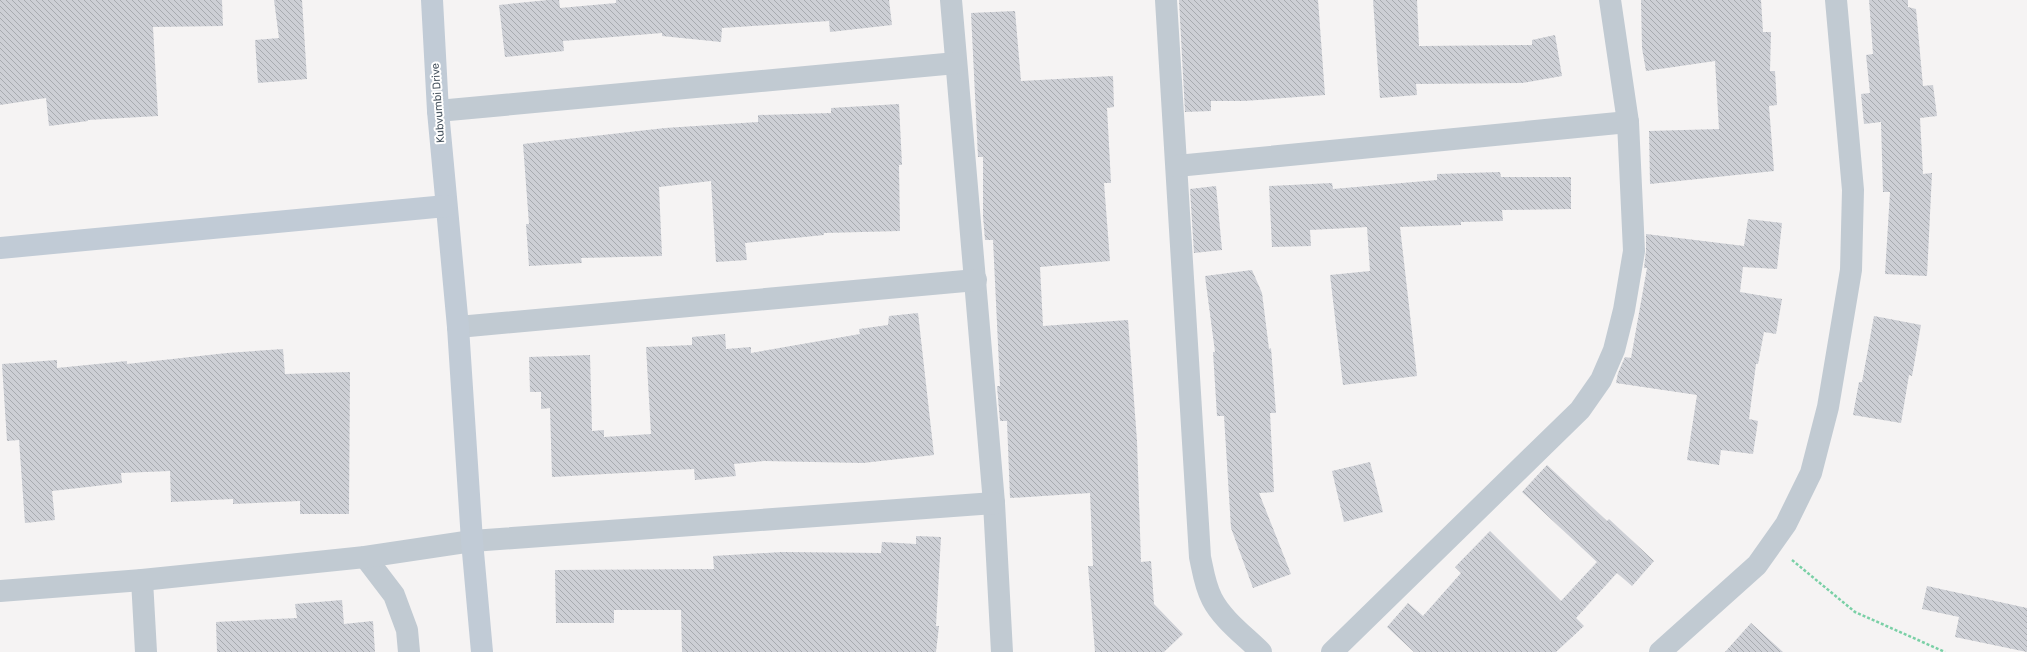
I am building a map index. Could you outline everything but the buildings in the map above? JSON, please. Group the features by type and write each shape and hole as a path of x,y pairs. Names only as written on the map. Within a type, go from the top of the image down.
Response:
{"street":[{"name":"Kubvumbi Drive","path":"432,0 438,111 458,328 472,542 482,652"},
{"path":"950,0 976,280 994,503 1002,652"},
{"path":"1166,0 1200,557 1206,583 1212,600 1225,617 1260,652"},
{"path":"1332,652 1580,410 1601,380 1614,350 1624,310 1634,251 1628,122 1610,0"},
{"path":"1660,652 1757,565 1786,524 1812,473 1828,407 1851,270 1853,190 1836,0"},
{"path":"438,111 956,63"},
{"path":"1176,166 1628,122"},
{"path":"0,248 446,206"},
{"path":"458,328 976,280"},
{"path":"0,591 142,580 366,557 472,542 994,503"},
{"path":"366,557 394,595 407,630 409,652"},
{"path":"142,580 146,652"}],"path":[{"path":"1772,544 1855,612 1945,652"}]}
